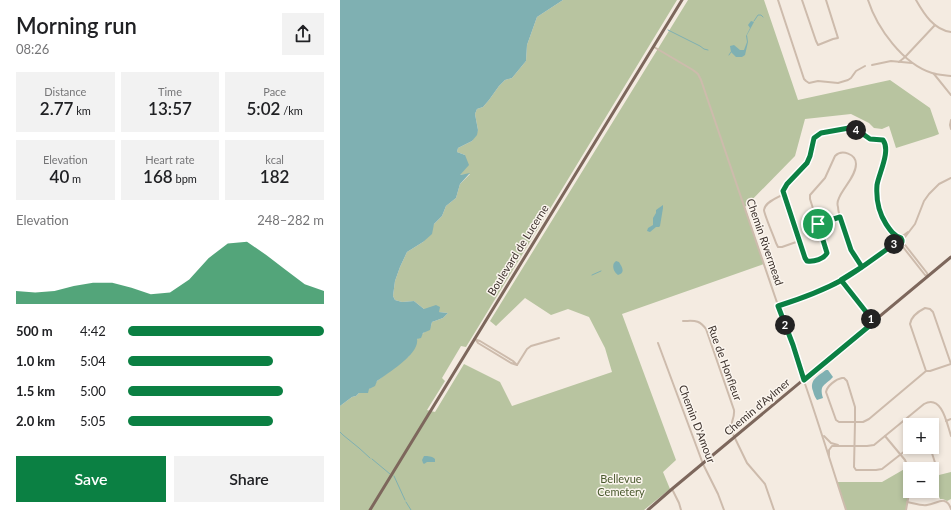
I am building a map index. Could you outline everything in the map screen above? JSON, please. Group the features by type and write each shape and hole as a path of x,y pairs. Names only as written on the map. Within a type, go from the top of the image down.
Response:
{"main road":[{"name":"Boulevard de Lucerne","path":"370,510 682,0"},
{"name":"Chemin d'Aylmer","path":"648,510 951,258"}],"street":[{"path":"778,0 804,79 807,82 810,83 818,81 838,83 848,80 856,71 865,66"},
{"path":"802,0 818,45 838,38 826,0"},
{"path":"868,0 873,13 883,30 898,50 913,64"},
{"path":"916,0 922,10 935,25 941,29 951,32"},
{"path":"899,62 935,25"},
{"name":"Chemin Rivermead","path":"654,47 693,70 701,79 778,306 793,345 846,510"},
{"path":"872,65 891,61 899,62 913,64 934,73 951,76"},
{"path":"934,73 951,95"},
{"path":"951,120 951,129"},
{"path":"862,267 851,250 838,209 839,198 850,181 856,164 855,160 850,154 844,152 835,156 825,178 810,195 827,253 824,257 811,262 807,261 805,258 783,191 807,163 814,138 821,133 849,128 860,132 870,139 884,141 885,156 877,184 877,200 882,217 891,230 901,238 928,276"},
{"path":"899,244 915,224 924,201 929,194 939,184 951,178"},
{"path":"784,194 773,199 764,211 778,247 799,241"},
{"path":"818,224 840,217"},
{"path":"891,230 896,243"},
{"path":"895,240 911,230"},
{"path":"778,306 815,293 841,280 896,243"},
{"path":"896,243 903,247 925,275 928,276"},
{"path":"841,280 874,322"},
{"path":"901,454 884,468 856,470 853,466 855,422 855,407 846,380 840,378 828,388 826,392 838,422 855,422 863,422 926,371 951,364 933,312 930,308 925,308 912,317 910,322 910,326 926,371"},
{"name":"Rue de Honfleur","path":"683,321 701,323 706,329 734,410 734,419 731,428 747,463 765,484 774,510"},
{"path":"475,340 511,363 517,365 527,349 531,346 559,338"},
{"name":"Chemin D'Amour","path":"658,343 703,464 724,510"},
{"path":"830,461 829,449 832,446 872,446 927,402 933,402 939,405 942,409 951,436"},
{"path":"946,421 951,419"},
{"path":"820,428 826,439 839,446"},
{"path":"885,436 906,462"},
{"path":"825,444 839,446"},
{"path":"672,489 682,510"},
{"path":"906,510 908,498"},
{"path":"907,502 927,505 945,501 949,504 951,509"},
{"path":"927,505 928,510"}],"green space":[{"name":"Bellevue Cemetery","path":"563,0 677,0 466,347 461,346 442,378 445,381 427,410 435,412 464,364 500,382 512,406 612,372 605,348 589,317 568,309 551,315 525,298 496,326 490,321 688,0 764,0 798,100 890,80 930,108 939,134 896,148 889,126 882,129 874,128 869,123 851,114 805,119 795,156 745,207 764,264 622,314 676,460 663,472 670,489 644,510 340,510 340,406 352,397 369,389 409,356 417,339 431,326 432,322 443,318 448,313 424,309 414,301 402,302 395,300 393,296 395,281 400,267 407,252 423,242 434,224 442,216 446,206 456,198 460,184 470,174 459,175 465,155 457,152 458,148 472,141 478,130 475,114 477,109 483,107 499,86 505,80 512,78 526,61 527,45 537,17"},
{"path":"903,470 903,498 908,498 906,510 846,510 837,482 882,482"},
{"path":"951,472 951,499 947,501 940,499 939,496 939,475"}],"water":[{"path":"340,0 563,0 537,17 527,45 526,61 512,78 505,80 499,86 483,107 477,109 475,114 478,130 477,135 472,141 458,148 457,152 465,155 469,165 460,175 470,173 460,184 456,198 446,206 442,216 434,224 432,234 423,242 407,252 400,267 395,281 393,296 395,300 402,302 414,301 424,309 436,305 440,307 439,312 448,313 443,318 432,322 430,330 423,333 421,338 417,339 417,345 409,357 377,381 375,386 369,389 368,393 359,393 340,406"},
{"path":"751,21 754,22 747,35 748,42 745,55 742,57 736,57 731,52 730,46 734,45 740,50 744,50 747,42 746,36 750,28 748,25"},
{"path":"663,205 660,226 656,227 650,232 647,231 648,228 653,225 653,218 656,210"},
{"path":"616,261 619,262 623,270 622,273 618,275 613,268"},
{"path":"828,370 833,377 822,388 823,398 817,400 813,392 812,384 817,376"},
{"path":"424,456 433,457 435,462 427,462 424,464 422,460"}],"waterway":[{"path":"754,21 758,15 763,17"},
{"path":"668,30 708,50"},
{"path":"592,275 601,271"},
{"path":"340,432 370,458"},
{"path":"372,459 390,474"},
{"path":"394,476 405,500"},
{"path":"406,502 411,510"}],"route":[{"path":"818,224 827,253 826,256 811,262 807,261 805,258 783,191 787,184 807,163 816,137 821,133 849,128 860,132 872,140 883,140 885,144 885,156 877,184 877,200 884,221 895,235 901,238 902,242 900,244 896,243 862,267 841,280 815,293 778,306 793,345 804,380 860,332 874,322 841,280 862,267 851,250 840,217 818,224"}]}
